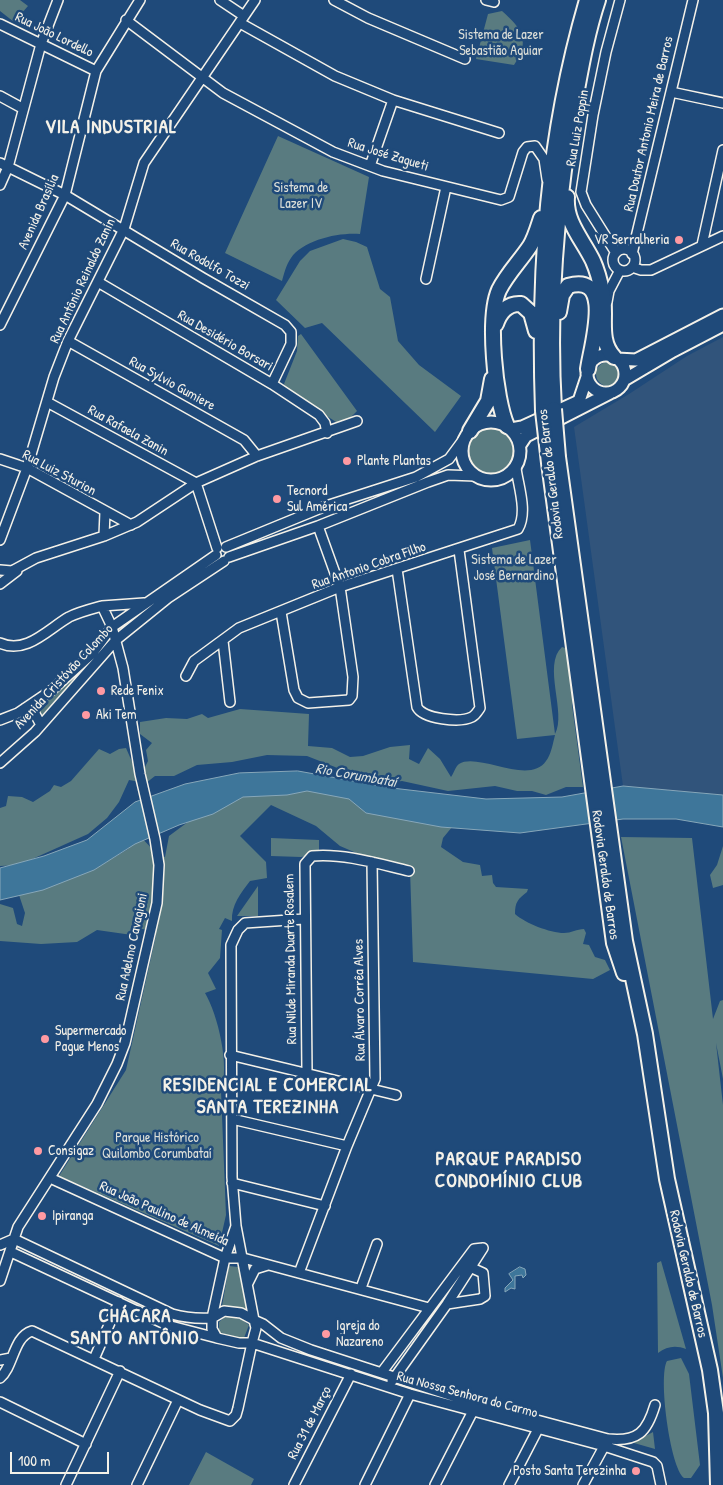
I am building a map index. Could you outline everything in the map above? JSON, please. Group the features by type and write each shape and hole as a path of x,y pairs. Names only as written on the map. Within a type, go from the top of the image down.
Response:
{"highway":[{"name":"Rodovia Geraldo de Barros","path":"550,409 542,388 540,320 547,203 574,44 587,0"},
{"name":"Rodovia Geraldo de Barros","path":"598,0 574,106 564,162 555,240 551,308 550,409 553,460 604,833 645,1034 668,1179 710,1370 716,1413 718,1485"},
{"path":"574,106 567,210 593,262 603,292 604,340 606,348 615,358"},
{"path":"509,428 500,404 496,364 494,329 498,292 531,245 547,203"},
{"path":"550,409 560,299 565,289 576,284 589,286 596,298 596,322 587,373"},
{"path":"494,329 498,317 506,308 518,303 528,308 535,328 542,388"},
{"path":"468,434 488,401 496,364"}],"main road":[{"path":"509,428 522,427 579,400 587,373 598,357 636,360 723,315"},
{"path":"520,445 526,436 617,390 624,380 673,351 723,325"},
{"path":"615,358 624,368 624,380"},
{"path":"587,373 593,388 598,392 610,393"},
{"path":"488,422 509,428 515,432 520,445 520,460 516,468 511,473 497,480 482,479 476,476 466,465 463,458 462,450 468,434 488,422"}],"street":[{"path":"0,185 4,165 41,44 58,0"},
{"name":"Avenida Brasília","path":"0,325 65,195 96,71 140,0"},
{"path":"220,0 242,20 335,76 393,100 499,133"},
{"name":"Rua Antônio Reinaldo Zanin","path":"0,540 27,468 68,341 124,229 144,163 255,0"},
{"path":"334,0 368,18 466,59"},
{"name":"Rua Luiz Poppin","path":"616,252 586,205 581,192 602,70 620,0"},
{"name":"Rua Doutor Antonio Meira de Barros","path":"632,254 693,0"},
{"name":"Rua José Zagueti","path":"126,20 201,79 223,93 333,152 370,166 494,200 509,197 523,152 531,146 535,146 542,153 549,189"},
{"name":"Rua João Lordello","path":"0,24 96,71"},
{"path":"671,92 723,103"},
{"path":"0,96 22,108"},
{"path":"370,166 393,100"},
{"path":"702,245 723,150"},
{"name":"Rua Rodolfo Tozzi","path":"4,165 65,195 285,325 291,332 291,344 272,384"},
{"path":"426,279 446,187"},
{"path":"632,267 641,270 651,270 723,236"},
{"path":"622,250 632,254 634,260 632,267 627,271 620,270 613,262 616,252 622,250"},
{"path":"605,320 609,291 620,270"},
{"name":"Rua Desidério Borsari","path":"98,282 272,384 319,415 326,423 327,433"},
{"name":"Rua Sylvio Gumiere","path":"68,341 244,440 257,456"},
{"name":"Rua Rafaela Zanin","path":"47,402 196,483"},
{"path":"0,570 8,572 18,569 44,555 104,536 131,525 196,483 257,456 357,421"},
{"name":"Avenida Cristóvão Colombo","path":"0,720 25,708 52,690 99,646 112,627 220,550 326,506 416,477 449,459 468,434"},
{"name":"Rua Luiz Sturion","path":"0,459 27,468 131,525"},
{"name":"Rua Antonio Cobra Filho","path":"186,676 194,661 239,628 340,587 459,550 518,528 522,522 522,508 516,468"},
{"name":"Avenida Cristóvão Colombo","path":"0,763 40,725 116,640 168,598 227,559 448,475 476,476"},
{"path":"196,483 220,550 218,559 227,559 229,551 220,550"},
{"name":"Rua Luiz Sturion","path":"104,536 105,512"},
{"path":"280,612 296,695 308,703 346,701 352,696 352,677 340,587 318,526"},
{"path":"397,569 419,711 428,716 449,719 475,716 480,708 459,550"},
{"path":"0,584 13,576 18,569"},
{"path":"0,643 22,646 71,616 102,606 144,603"},
{"path":"102,606 116,640"},
{"name":"Rua Adelmo Cavagioni","path":"0,1281 18,1227 109,1083 125,1043 157,903 159,865 140,774 123,668 116,640"},
{"path":"223,641 230,702"},
{"path":"83,662 104,654 111,655 123,668"},
{"path":"25,708 36,714 40,725"},
{"name":"Rua Nilde Miranda Duarte Rosalem","path":"306,1073 304,868 310,857 327,856 372,862 410,871"},
{"name":"Rua Álvaro Corrêa Alves","path":"299,1273 346,1146 376,1080 372,862"},
{"path":"0,1378 7,1371 11,1358 23,1337 32,1331 178,1400 230,1421 236,1415 256,1328 236,1226 232,1183 230,952 238,930 245,922 304,919"},
{"path":"230,1055 396,1095"},
{"path":"232,1119 346,1146"},
{"name":"Rua João Paulino de Almeida","path":"50,1178 226,1258 243,1258 361,1288 429,1308"},
{"path":"232,1183 325,1206"},
{"path":"217,1338 212,1329 212,1318 226,1258 236,1226"},
{"path":"0,1245 14,1239 172,1314 190,1319 212,1318 224,1311 229,1311 249,1316 254,1320"},
{"path":"361,1288 377,1244"},
{"path":"382,1372 474,1249 484,1248 392,1381 384,1386"},
{"path":"11,1252 167,1325 239,1343 252,1343"},
{"path":"248,1283 255,1269 268,1265"},
{"path":"447,1304 480,1299 485,1296 483,1273 471,1268 459,1268"},
{"path":"94,1359 119,1302"},
{"name":"Rua Nossa Senhora do Carmo","path":"254,1320 290,1343 395,1376 538,1428 606,1443 629,1439 642,1432 650,1423 655,1405"},
{"name":"Rua Nossa Senhora do Carmo","path":"252,1343 410,1394 476,1407 606,1443 653,1462 658,1472"},
{"path":"0,1360 11,1358"},
{"path":"66,1485 120,1371"},
{"name":"Rua 31 de Março","path":"297,1484 351,1374"},
{"path":"365,1485 410,1394"},
{"path":"137,1485 178,1400"},
{"path":"0,1402 86,1444"},
{"path":"435,1485 476,1407"},
{"path":"508,1485 538,1428"},
{"path":"583,1485 606,1443"},
{"path":"655,1485 654,1476 658,1472"},
{"path":"658,1472 661,1485"}],"shaded area":[{"path":"723,337 723,795 623,786 574,427 687,356"},
{"path":"298,771 392,788 486,799 562,797 623,786 723,795 723,827 676,819 623,819 520,833 441,827 366,813 349,799 307,791 287,795 243,797 213,814 179,825 135,844 94,870 43,890 0,900 0,868 44,856 87,840 135,802 185,784 239,773"},
{"path":"520,1267 525,1269 526,1275 523,1278 522,1275 515,1276 515,1289 511,1288 505,1292 505,1288 513,1280 509,1274"}],"green space":[{"path":"0,0 20,0 28,6 14,22 0,11"},
{"name":"Sistema de Lazer Sebastião Aguiar","path":"502,11 515,24 522,35 522,49 514,65 476,59 488,14"},
{"name":"Sistema de Lazer IV","path":"278,136 369,177 360,234 342,234 322,238 304,246 289,261 282,281 225,253"},
{"path":"343,239 367,247 380,289 390,297 398,341 419,365 461,396 435,432 322,323 305,328 276,300 300,261 310,251"},
{"path":"301,334 357,411 346,422 339,424 286,389 284,384 297,351 298,336"},
{"path":"608,362 617,365 620,374 617,383 608,386 599,383 596,374 599,365"},
{"path":"491,426 501,428 509,433 514,441 516,451 514,461 509,469 501,474 491,476 481,474 473,469 468,461 466,451 468,441 473,433 481,428"},
{"name":"Sistema de Lazer José Bernardino","path":"530,540 555,734 558,725 558,714 554,665 556,655 562,647 565,648 572,665 570,685 575,694 572,705 583,787 566,787 546,795 532,791 517,791 495,786 448,791 402,781 395,782 382,776 362,782 335,767 307,756 267,755 232,762 197,765 174,776 155,776 146,783 129,780 119,802 107,818 88,834 19,865 0,866 0,808 6,806 8,796 22,797 33,802 50,791 54,785 61,787 71,781 99,749 110,754 119,749 126,748 133,764 145,767 148,761 146,750 152,743 140,734 140,722 166,718 187,719 202,714 208,718 240,709 309,714 308,746 332,748 350,757 363,756 390,747 410,745 409,759 419,764 428,748 440,759 451,777 459,764 467,761 516,770 538,768 548,758 555,735 517,739 492,548"},
{"path":"81,670 81,673 42,715 36,705"},
{"name":"Parque Histórico Quilombo Corumbataí","path":"288,784 457,821 443,838 441,847 463,862 480,865 482,876 492,875 493,883 496,887 528,889 518,901 515,910 515,914 525,921 558,933 584,929 586,933 583,944 589,945 595,957 605,960 610,970 593,979 413,962 410,869 368,858 340,846 316,826 271,805 240,836 266,862 267,878 250,881 235,904 232,921 225,918 219,929 222,930 220,958 208,973 216,989 205,993 218,1027 224,1068 221,1091 226,1215 219,1246 59,1176 126,1070 156,935 149,930 142,929 132,935 97,930 77,942 41,944 0,941 0,904 13,908 17,924 22,926 25,913 19,895 95,869 128,849 137,833 158,855 165,857 169,836 200,813 243,797"},
{"path":"621,837 692,838 713,1019 720,1001 723,1000 723,1079 716,1043 723,1105 723,1378 712,1305"},
{"path":"271,838 319,840 319,853 301,857 271,856"},
{"path":"723,846 723,885 713,888 710,875 717,865"},
{"path":"258,886 258,916 237,916"},
{"path":"661,1261 686,1349 672,1347 658,1353 657,1263"},
{"path":"229,1266 238,1267 249,1313 234,1307 222,1306"},
{"path":"226,1316 241,1319 249,1325 244,1338 240,1340 219,1332 219,1322"},
{"path":"681,1358 689,1374 700,1465 691,1478 684,1478 674,1457 665,1402 664,1384 667,1361"},
{"path":"653,1432 655,1449 627,1441 640,1439"},
{"path":"206,1452 254,1479 251,1485 189,1485"}],"place":[{"name":"VR Serralheria","path":"679,240"},
{"name":"Plante Plantas","path":"347,461"},
{"name":"Tecnord Sul América","path":"277,499"},
{"name":"Rede Fenix","path":"101,691"},
{"name":"Aki Tem","path":"86,715"},
{"name":"Supermercado Pague Menos","path":"45,1039"},
{"name":"Consigaz","path":"38,1151"},
{"name":"Ipiranga","path":"42,1216"},
{"name":"Igreja do Nazareno","path":"326,1334"},
{"name":"Posto Santa Terezinha","path":"636,1471"}],"district":[{"name":"VILA INDUSTRIAL","path":"111,128"},
{"name":"RESIDENCIAL E COMERCIAL SANTA TEREZINHA","path":"268,1097"},
{"name":"PARQUE PARADISO CONDOMÍNIO CLUB","path":"509,1171"},
{"name":"CHÁCARA SANTO ANTÔNIO","path":"135,1328"}],"water label":[{"name":"Rio Corumbataí","path":"356,776"}]}
